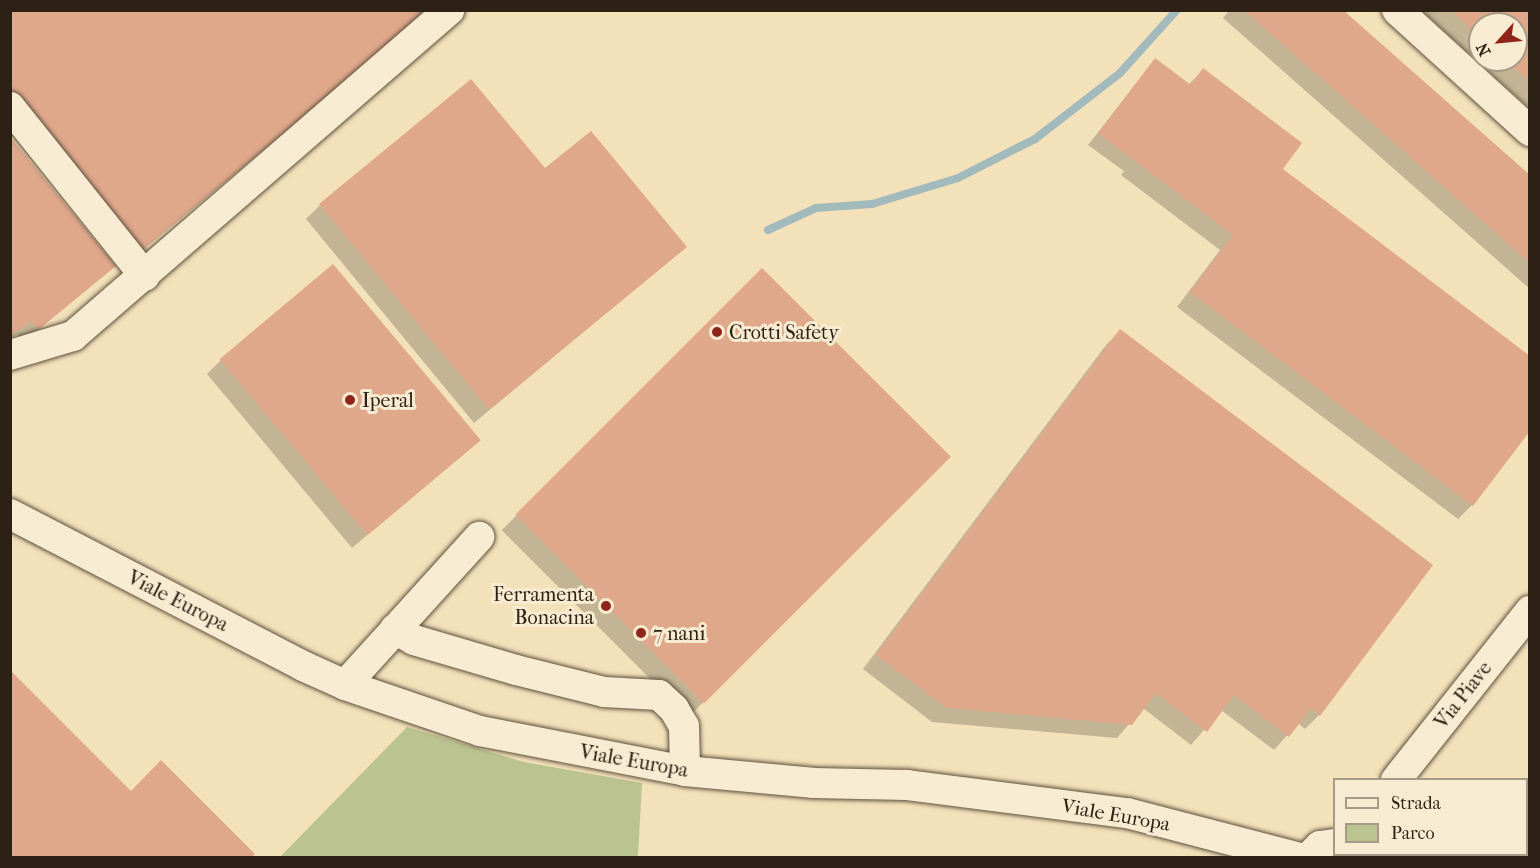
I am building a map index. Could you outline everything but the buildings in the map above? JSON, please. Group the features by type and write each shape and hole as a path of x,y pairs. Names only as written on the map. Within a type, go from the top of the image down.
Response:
{"street":[{"path":"10,355 73,336 145,276 449,10"},
{"path":"1397,10 1530,131"},
{"path":"10,107 145,276"},
{"name":"Viale Europa","path":"10,514 345,686 480,730 685,771 814,783 907,785 1127,813 1300,858"},
{"path":"345,686 479,537"},
{"name":"Via Piave","path":"1398,778 1530,611"},
{"path":"395,629 414,640 516,670 604,692 659,695 674,709 684,726 685,771"},
{"path":"1308,858 1320,846 1333,844"}],"green space":[{"path":"407,727 524,762 642,783 638,857 280,857"}],"waterway":[{"path":"768,230 816,208 872,204 958,178 1035,139 1120,73 1177,10"}],"place":[{"name":"Crotti Safety","path":"717,332"},
{"name":"Iperal","path":"350,400"},
{"name":"Ferramenta Bonacina","path":"606,606"},
{"name":"7 nani","path":"641,633"}]}
